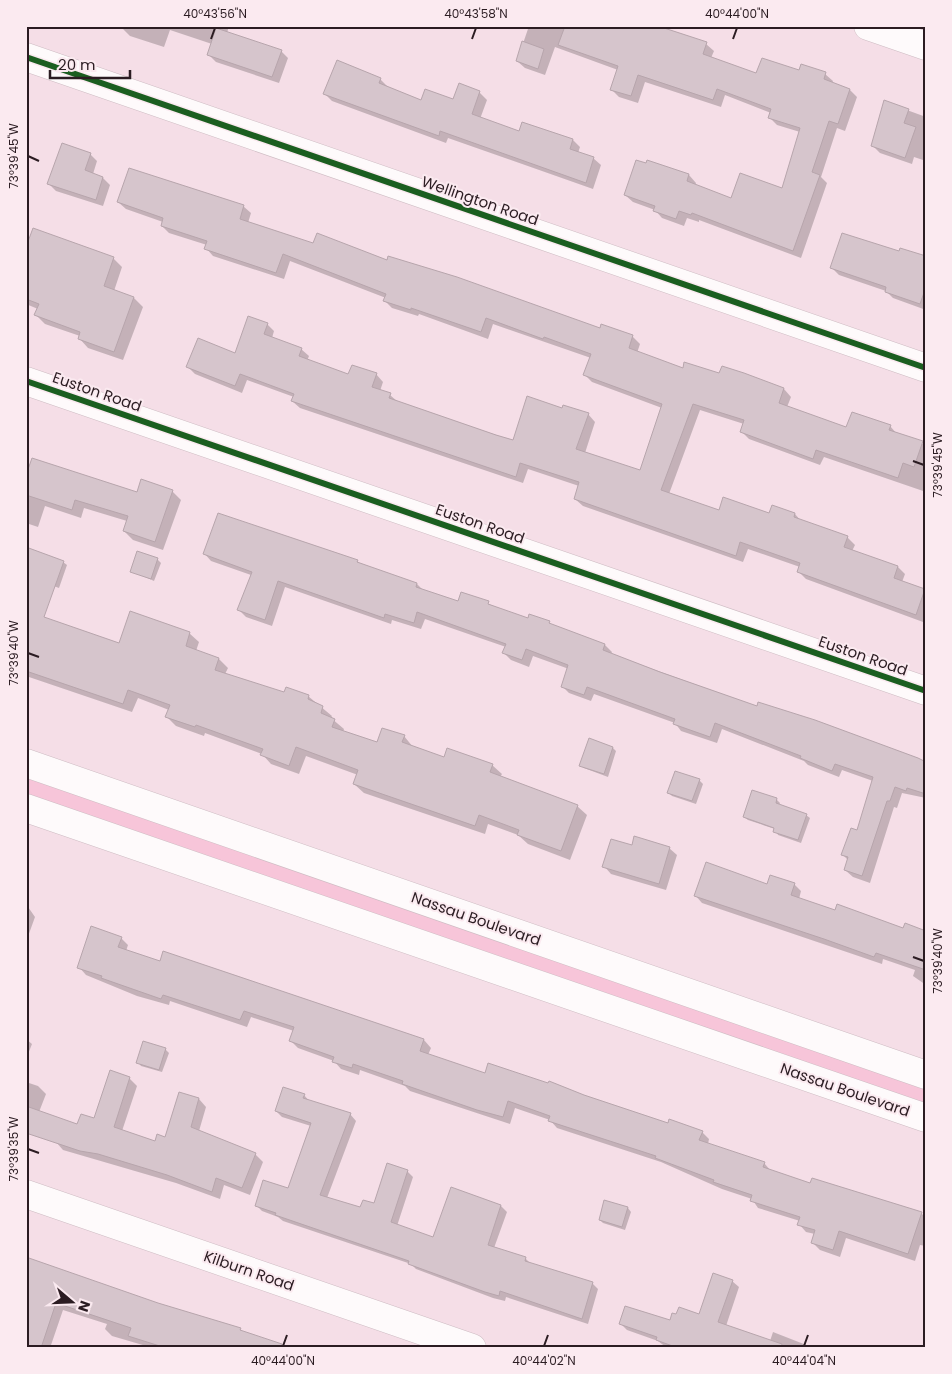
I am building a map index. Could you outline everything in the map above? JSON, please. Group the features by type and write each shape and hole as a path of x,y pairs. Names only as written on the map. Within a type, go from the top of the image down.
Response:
{"street":[{"path":"868,26 926,46"},
{"name":"Wellington Road","path":"26,58 926,368"},
{"name":"Euston Road","path":"26,381 926,691"},
{"name":"Nassau Boulevard","path":"26,763 926,1075"},
{"name":"Nassau Boulevard","path":"26,808 926,1118"},
{"name":"Kilburn Road","path":"26,1194 472,1348"}],"shaded area":[{"path":"26,766 926,1075 926,1118 26,808"}],"building":[{"path":"565,26 658,26 707,42 703,54 756,73 762,58 799,70 801,64 826,72 824,79 850,89 838,124 829,121 812,172 820,175 793,251 692,213 691,215 679,211 676,219 653,211 655,206 624,195 636,160 646,163 647,160 689,174 687,181 731,198 740,173 782,188 800,128 768,118 771,109 717,89 713,100 638,75 631,96 610,90 618,66 558,45"},
{"path":"216,28 282,50 272,77 207,55"},
{"path":"522,41 544,49 538,69 516,61"},
{"path":"337,60 381,78 379,83 421,100 425,89 453,99 459,83 480,91 472,114 519,131 522,122 573,139 570,149 594,157 586,183 440,131 439,136 323,94"},
{"path":"884,100 909,109 904,123 916,127 905,158 871,146"},
{"path":"62,143 91,153 85,170 103,177 96,200 47,184"},
{"path":"129,168 244,205 240,219 313,243 317,233 387,260 388,256 457,277 600,328 601,324 633,335 629,348 683,368 684,362 719,373 722,366 784,388 779,403 846,427 852,412 891,425 889,430 923,441 914,467 903,463 898,478 816,450 813,459 740,432 744,420 693,404 661,490 719,510 723,497 769,513 772,505 795,513 794,517 848,536 844,547 898,566 894,578 925,589 916,615 797,572 800,563 740,542 736,556 574,499 579,482 520,463 516,477 291,401 294,394 240,374 235,386 186,367 198,338 235,353 248,316 268,323 264,334 302,348 299,356 348,374 352,365 377,373 372,387 391,393 389,398 513,440 527,396 562,408 563,405 589,413 576,449 640,470 662,404 583,375 591,354 544,337 543,339 486,318 481,332 411,308 411,310 383,301 386,294 283,254 276,273 204,249 207,241 161,226 163,218 117,202"},
{"path":"33,228 114,257 104,286 134,297 114,352 78,339 80,332 34,315 39,304 26,299 26,247"},
{"path":"842,233 899,251 900,248 926,256 926,287 920,304 885,292 886,287 830,268"},
{"path":"32,458 137,492 141,479 173,490 155,542 123,531 128,516 75,500 72,510 26,495 26,475"},
{"path":"218,513 358,560 357,562 417,583 416,587 458,601 461,592 489,601 488,604 528,618 529,614 550,621 549,623 605,644 603,650 660,672 757,706 758,702 815,720 918,758 926,762 926,794 907,788 906,791 895,787 890,801 887,801 862,876 844,870 848,857 841,855 851,828 857,830 873,777 835,764 832,771 800,758 801,756 715,723 710,737 673,724 675,719 587,687 584,695 561,687 568,665 526,649 522,660 502,653 506,644 417,612 414,623 385,614 384,618 278,581 265,620 237,610 252,572 203,554"},
{"path":"26,547 64,561 44,617 119,643 130,611 190,632 186,646 219,658 215,670 284,692 286,687 309,695 308,699 323,706 321,713 335,719 332,727 377,742 382,728 405,735 402,742 444,757 447,748 493,764 490,772 578,805 561,851 517,835 519,830 479,815 475,826 353,784 358,770 296,747 289,766 260,755 263,749 196,725 195,727 165,717 170,705 128,690 123,704 26,671"},
{"path":"137,551 158,558 151,579 130,572"},
{"path":"589,738 613,747 604,774 579,766"},
{"path":"675,771 700,779 692,801 667,793"},
{"path":"752,790 777,798 776,803 807,814 798,840 773,832 774,828 743,817"},
{"path":"634,836 670,847 659,884 602,867 611,839 632,845"},
{"path":"706,862 767,884 770,875 795,883 791,895 835,910 837,904 903,928 905,923 926,931 926,970 876,953 874,957 694,896"},
{"path":"91,926 122,937 118,947 160,961 163,951 424,1039 420,1051 485,1073 488,1063 548,1083 549,1081 584,1095 668,1123 669,1119 703,1131 699,1140 765,1162 763,1167 810,1183 812,1178 922,1212 908,1254 839,1231 833,1250 811,1243 815,1230 797,1225 800,1217 750,1201 752,1195 713,1182 714,1180 655,1158 656,1156 548,1121 550,1116 508,1101 503,1117 477,1110 402,1084 403,1081 353,1064 352,1068 332,1062 334,1057 289,1041 294,1027 244,1011 240,1020 163,995 161,999 101,978 102,976 77,968"},
{"path":"143,1041 166,1048 159,1070 136,1063"},
{"path":"110,1070 130,1077 114,1127 155,1141 157,1134 165,1137 179,1092 199,1098 191,1127 256,1153 242,1188 216,1178 212,1192 167,1175 98,1154 80,1151 26,1133 26,1106 77,1124 81,1114 94,1118"},
{"path":"283,1087 305,1094 303,1098 351,1113 320,1195 360,1207 363,1200 374,1203 387,1163 408,1170 391,1222 433,1237 451,1187 501,1205 488,1245 526,1257 525,1261 593,1282 582,1319 500,1291 499,1296 485,1292 408,1264 409,1261 275,1215 276,1213 255,1206 263,1180 288,1188 311,1123 275,1111"},
{"path":"604,1200 628,1207 622,1227 599,1220"},
{"path":"26,1257 158,1303 241,1328 240,1330 282,1344 281,1348 166,1348 128,1336 131,1328 56,1303 41,1348 26,1348"},
{"path":"713,1273 733,1280 718,1322 782,1344 781,1348 678,1348 656,1340 657,1337 619,1324 625,1306 670,1320 672,1313 676,1314 679,1307 699,1314"}],"cycle path":[{"path":"26,57 926,368"},
{"path":"26,381 926,691"}]}
